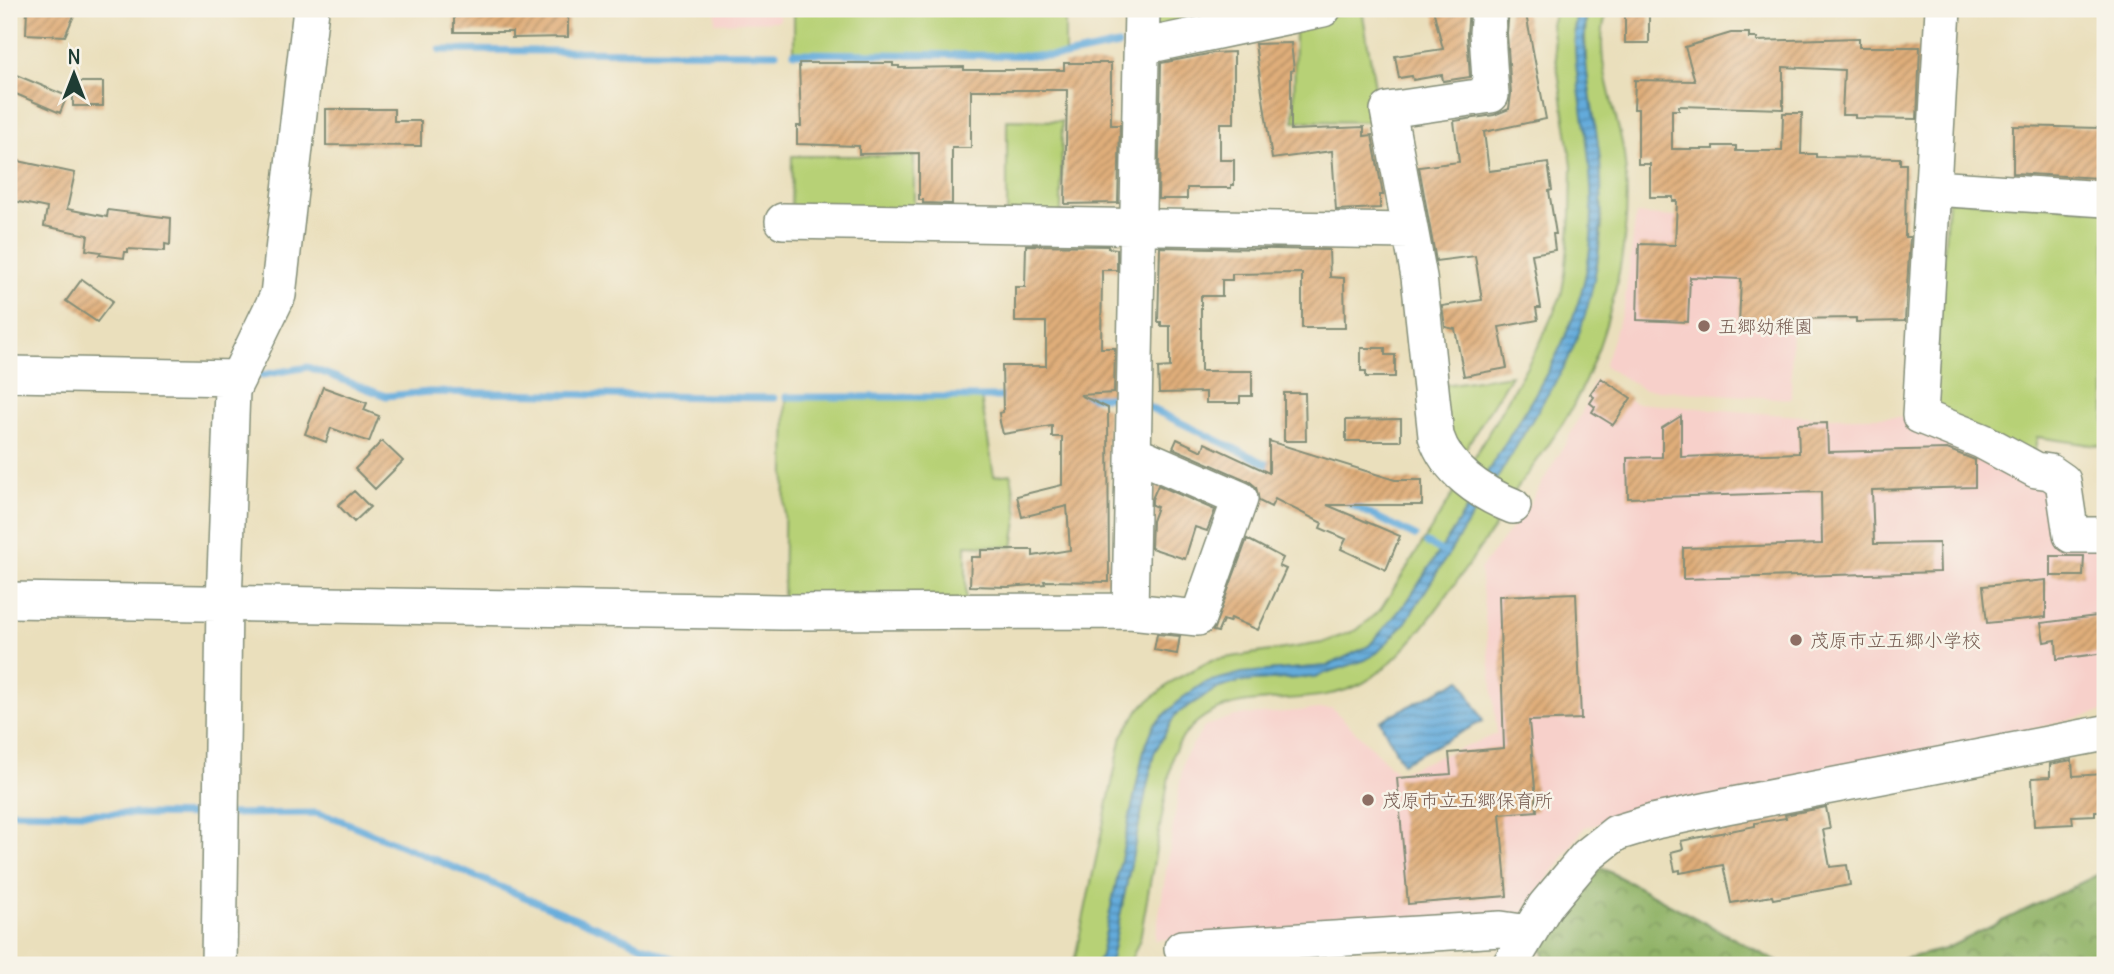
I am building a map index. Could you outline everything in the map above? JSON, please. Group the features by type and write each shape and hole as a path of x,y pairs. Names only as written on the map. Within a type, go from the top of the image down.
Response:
{"street":[{"path":"219,965 225,602 232,390 278,295 311,9"},
{"path":"1130,611 1142,9"},
{"path":"1141,47 1323,9"},
{"path":"1489,9 1487,33 1491,95 1388,110 1419,277 1436,436 1442,454 1463,478 1510,505"},
{"path":"1943,9 1920,416 1982,441 2036,470 2050,472 2063,481 2071,535 2105,535"},
{"path":"1933,188 2105,199"},
{"path":"783,220 1410,231"},
{"path":"9,374 238,379"},
{"path":"9,600 781,612 1130,611 1198,618 1240,499 1134,453"},
{"path":"1510,965 1545,906 1587,856 1616,833 1656,821 1727,806 2105,733"},
{"path":"1182,948 1501,929 1529,933"}],"shaded area":[{"path":"716,9 779,9 779,21 715,23"},
{"name":"五郷幼稚園","path":"1636,214 1793,226 1791,399 1643,389 1604,366 1624,306"},
{"name":"茂原市立五郷小学校","path":"1594,380 1635,403 1813,417 1904,417 2051,483 2105,546 2105,711 2013,734 1585,827 1520,917 1155,940 1184,758 1205,726 1235,716 1332,708 1397,773 1497,734 1480,569 1524,512 1563,448 1583,410"}],"green space":[{"path":"794,9 1065,9 1065,56 794,53"},
{"path":"1148,9 1243,9 1147,39"},
{"path":"1362,9 1381,122 1294,121 1295,23"},
{"path":"1556,9 1577,9 1574,28 1591,172 1592,229 1589,256 1574,316 1561,345 1531,401 1482,481 1466,472 1540,343 1561,296 1565,274 1571,216 1572,166 1551,24"},
{"path":"1587,9 1608,9 1603,27 1603,63 1624,154 1627,185 1623,250 1609,316 1587,378 1559,430 1510,498 1492,487 1568,359 1597,266 1602,226 1600,160 1587,72"},
{"path":"1007,120 1062,121 1061,218 1007,217"},
{"path":"792,156 914,156 914,217 791,216"},
{"path":"1948,200 2105,209 2105,447 2037,437 2034,458 1932,412"},
{"path":"1511,375 1456,464 1437,386"},
{"path":"786,397 981,397 994,476 1011,474 1018,515 1013,547 966,545 966,607 783,605"},
{"path":"1460,483 1477,493 1407,602 1369,646 1327,666 1242,673 1181,699 1154,725 1144,750 1101,955 1096,965 1069,965 1075,958 1122,736 1140,708 1174,680 1212,660 1322,643 1357,630 1381,609"},
{"path":"1484,497 1504,509 1494,528 1434,613 1381,671 1363,683 1338,692 1233,705 1210,714 1189,729 1173,754 1140,939 1129,965 1108,965 1154,753 1176,714 1216,689 1239,682 1314,677 1365,660 1378,652 1406,622"},
{"path":"1595,864 1783,965 1548,965 1539,943"},
{"path":"2105,871 2105,965 1878,965 1945,949"}],"water":[{"path":"1577,9 1587,9 1584,46 1600,162 1601,212 1597,262 1586,312 1566,364 1492,487 1482,481 1561,346 1583,288 1589,257 1592,198 1576,67"},
{"path":"1477,493 1484,497 1406,622 1378,652 1365,660 1314,677 1239,682 1216,689 1176,714 1154,753 1111,959 1108,965 1096,965 1101,955 1144,750 1154,725 1181,699 1204,683 1242,673 1327,666 1369,646 1407,602"},
{"path":"1461,679 1483,721 1402,763 1380,721"}],"building":[{"path":"27,9 77,9 65,36 26,34"},
{"path":"1433,9 1469,9 1467,34 1470,77 1443,81 1442,75 1413,80 1412,76 1399,78 1395,56 1443,49"},
{"path":"1509,9 1525,9 1546,119 1484,132 1489,171 1548,163 1552,190 1549,191 1556,234 1553,234 1555,250 1532,254 1541,308 1536,308 1538,320 1499,327 1507,368 1464,376 1455,329 1445,327 1442,306 1482,300 1475,256 1436,261 1419,167 1459,162 1454,121 1494,115 1509,109"},
{"path":"454,11 568,11 568,37 512,38 512,32 454,32"},
{"path":"1629,12 1649,12 1649,43 1625,43 1625,15 1629,15"},
{"path":"1731,33 1749,33 1749,38 1757,38 1757,41 1859,38 1859,47 1920,47 1917,119 1855,118 1855,115 1842,115 1844,70 1783,67 1783,109 1679,106 1679,110 1672,110 1672,149 1736,146 1736,151 1782,151 1783,113 1802,113 1801,154 1816,154 1816,157 1900,158 1900,164 1906,164 1905,237 1910,237 1905,321 1856,322 1856,318 1783,319 1783,327 1739,325 1741,279 1690,277 1688,322 1637,320 1639,244 1675,245 1677,201 1673,201 1673,197 1650,197 1650,164 1638,164 1635,80 1695,81 1685,47"},
{"path":"1291,43 1294,70 1291,71 1291,130 1364,127 1364,136 1372,135 1383,195 1380,195 1380,208 1336,210 1332,151 1272,159 1255,44"},
{"path":"1234,52 1234,123 1220,123 1220,160 1234,160 1234,185 1231,185 1231,188 1187,188 1187,199 1158,199 1161,63 1213,53"},
{"path":"799,63 893,63 893,66 899,68 964,67 964,70 1064,70 1064,63 1111,63 1111,125 1120,125 1118,203 1065,204 1067,90 971,90 971,148 952,148 952,204 923,203 923,200 919,200 919,153 859,154 859,146 797,144 797,126 801,126"},
{"path":"9,72 67,96 60,113 9,91"},
{"path":"73,82 103,82 103,106 73,106"},
{"path":"326,109 394,109 394,121 421,121 421,146 326,145"},
{"path":"2013,126 2100,128 2099,178 2013,173"},
{"path":"9,159 75,173 67,209 107,217 108,210 171,218 170,245 165,244 165,251 128,249 124,258 99,255 101,252 86,250 88,235 44,226 47,208 9,200"},
{"path":"1026,245 1108,246 1117,249 1117,270 1102,270 1101,348 1115,348 1114,393 1080,395 1108,408 1109,582 1044,581 1045,584 1008,587 970,586 971,557 981,557 981,550 1033,550 1033,556 1070,550 1067,506 1022,517 1017,496 1062,485 1062,437 1052,437 1052,426 1003,434 1000,422 999,413 1003,412 1002,366 1046,366 1046,322 1015,322 1015,287 1025,287"},
{"path":"1160,247 1329,250 1330,277 1344,278 1345,328 1302,328 1302,273 1232,274 1232,280 1222,280 1222,296 1201,296 1201,371 1252,371 1252,396 1240,396 1240,403 1206,403 1206,392 1159,393 1158,368 1170,367 1170,326 1161,326 1161,322 1158,322"},
{"path":"82,279 113,301 97,322 66,301"},
{"path":"1361,348 1385,348 1385,355 1395,355 1395,377 1366,377 1366,371 1361,371"},
{"path":"1601,378 1631,398 1613,425 1592,412 1595,407 1590,403 1594,397 1590,394"},
{"path":"323,387 367,403 364,410 379,416 369,442 331,428 326,442 305,434"},
{"path":"1284,393 1305,393 1306,441 1284,441"},
{"path":"1681,416 1681,457 1799,453 1798,424 1827,423 1828,452 1947,449 1975,460 1975,487 1872,490 1874,544 1939,543 1940,572 1683,579 1683,548 1822,544 1821,492 1628,498 1627,458 1662,457 1662,428"},
{"path":"1401,419 1401,441 1346,441 1346,420"},
{"path":"1177,439 1202,451 1205,443 1269,473 1269,441 1395,480 1422,480 1422,505 1327,505 1400,536 1386,570 1341,549 1346,539 1320,528 1322,523 1275,499 1271,507 1259,501 1256,487 1249,481 1173,448"},
{"path":"382,441 403,461 375,489 355,469"},
{"path":"1158,485 1215,510 1207,531 1195,527 1185,559 1151,548 1152,521 1157,507 1152,505 1152,499"},
{"path":"354,491 370,507 354,522 338,505"},
{"path":"1247,539 1283,558 1279,566 1286,569 1258,630 1231,618 1229,622 1223,620 1218,632 1213,631"},
{"path":"2051,556 2084,556 2083,576 2051,576"},
{"path":"2046,580 2046,617 1987,623 1983,586"},
{"path":"1576,593 1581,719 1529,721 1537,811 1500,814 1507,896 1408,904 1397,778 1451,774 1449,753 1504,748 1499,596"},
{"path":"2105,615 2105,653 2057,659 2056,640 2044,642 2041,623"},
{"path":"1157,634 1180,636 1177,654 1154,650"},
{"path":"2072,760 2073,776 2103,774 2105,811 2095,811 2095,815 2072,816 2073,824 2034,826 2032,778 2050,777 2050,764"},
{"path":"1826,807 1830,829 1823,830 1830,867 1847,865 1850,885 1773,899 1772,896 1731,903 1723,865 1680,873 1680,870 1675,871 1671,852 1683,849 1681,841 1755,826 1755,823"}],"waterway":[{"path":"794,53 1065,56 1118,45"},
{"path":"440,50 776,53"},
{"path":"250,377 308,367 386,396 429,392 774,398"},
{"path":"786,397 1009,397"},
{"path":"1077,397 1125,397"},
{"path":"1144,405 1275,468"},
{"path":"1346,502 1415,536"},
{"path":"1427,543 1445,553"},
{"path":"9,812 211,815"},
{"path":"229,814 315,813 335,818 688,965"}],"place":[{"name":"五郷幼稚園","path":"1704,326"},
{"name":"茂原市立五郷小学校","path":"1796,640"},
{"name":"茂原市立五郷保育所","path":"1368,800"}]}
